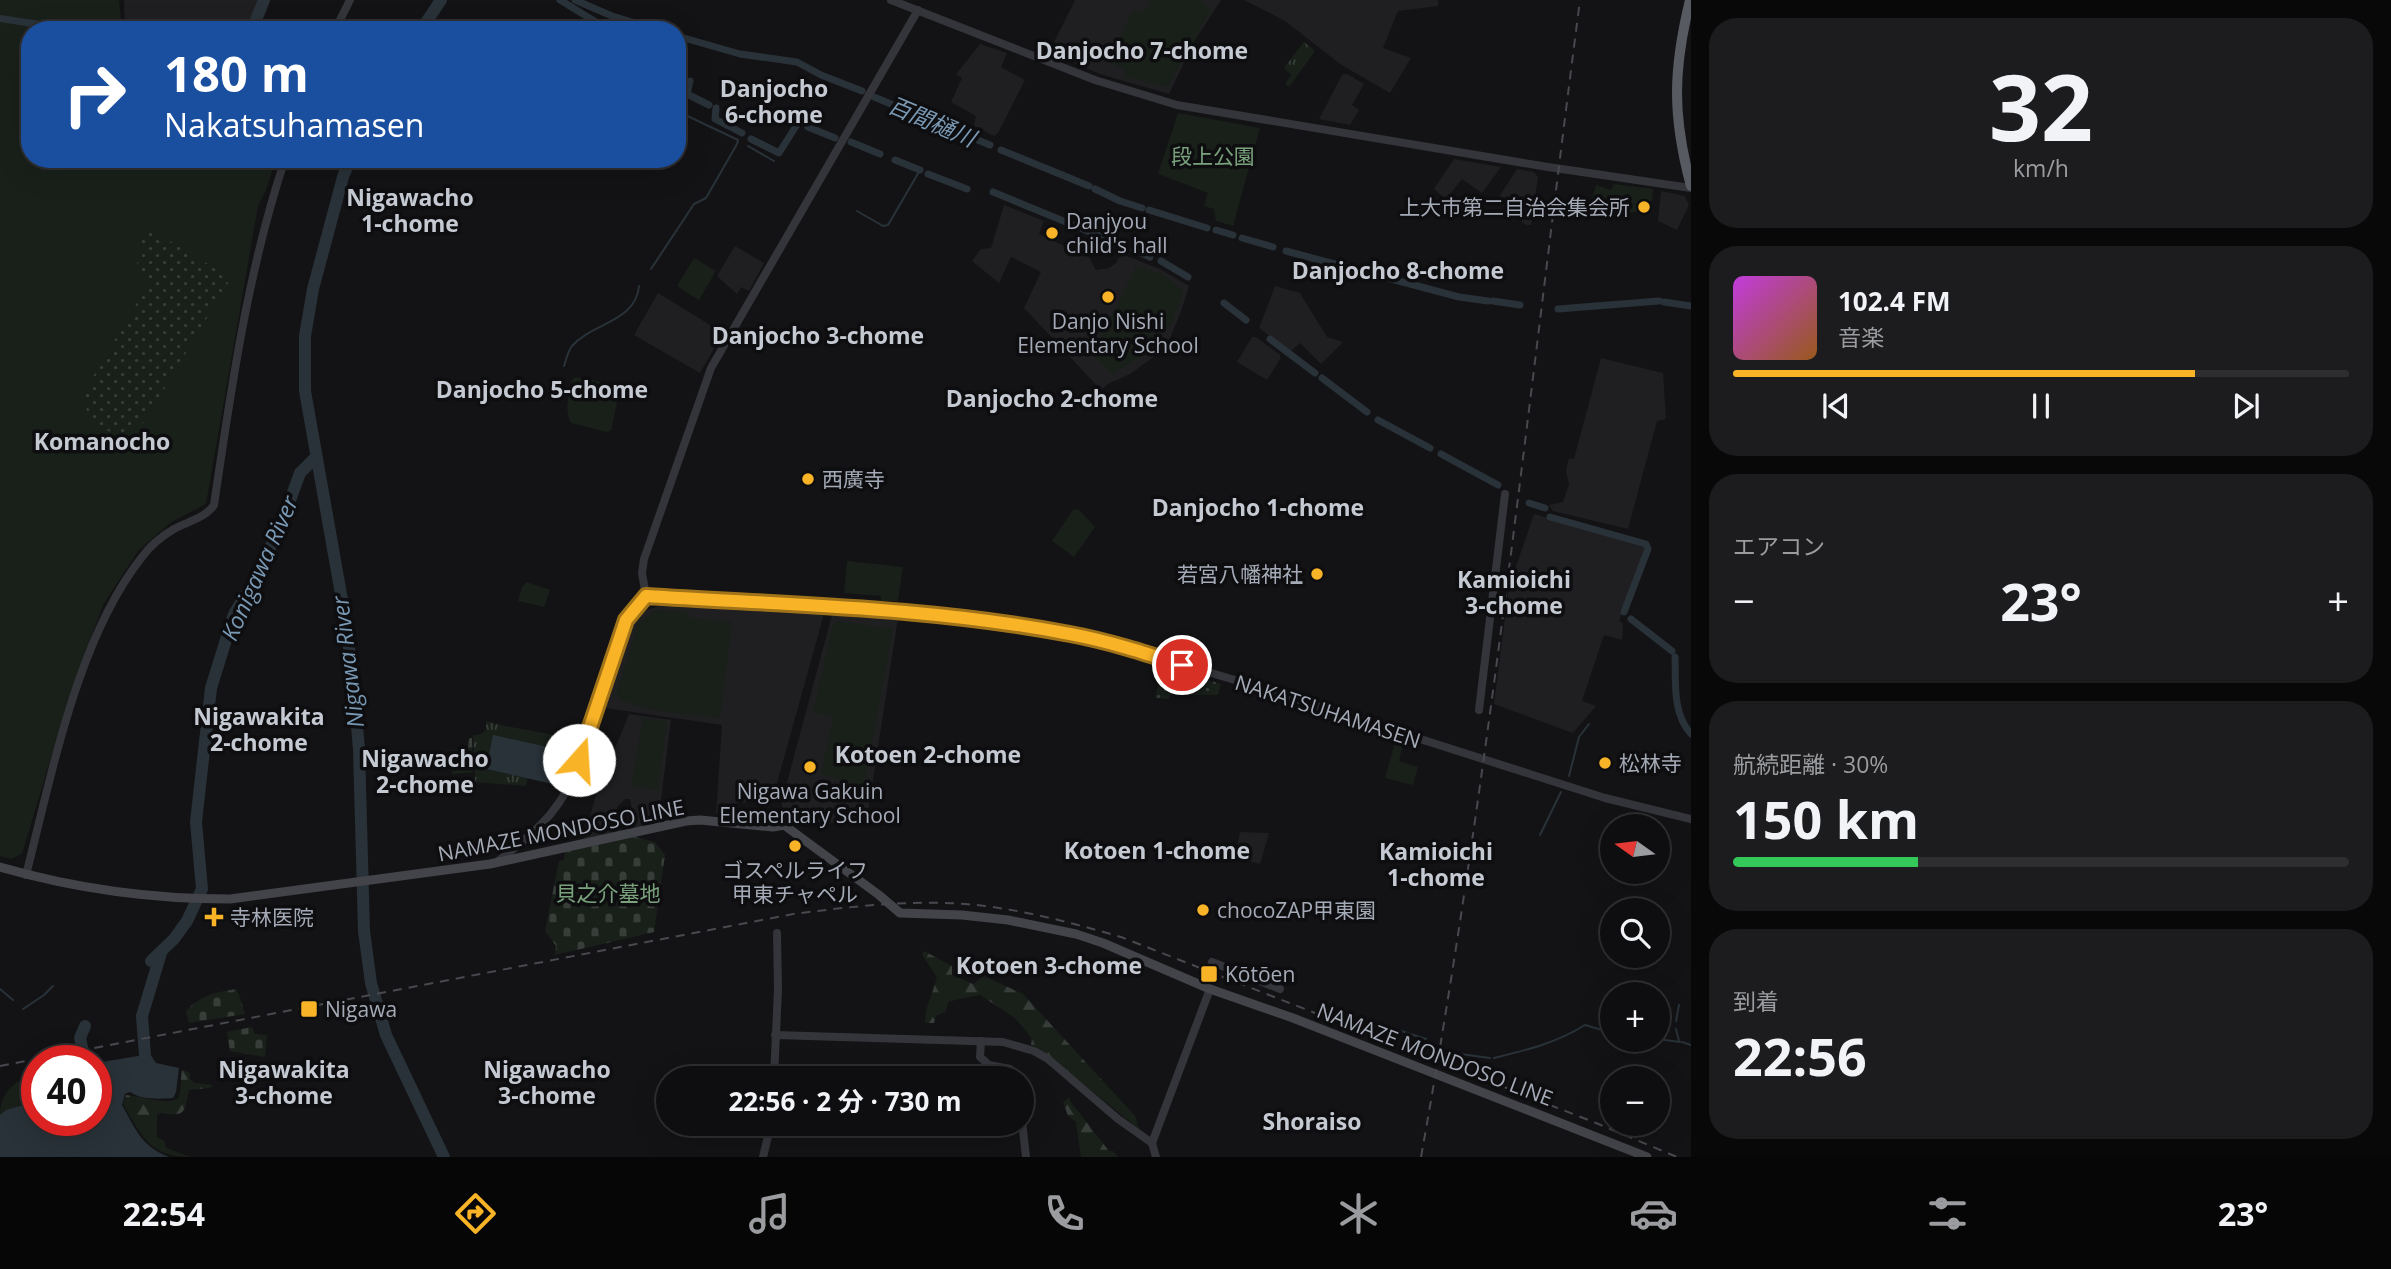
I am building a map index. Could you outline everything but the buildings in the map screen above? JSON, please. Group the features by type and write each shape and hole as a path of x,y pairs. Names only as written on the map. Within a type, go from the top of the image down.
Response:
{"highway":[{"path":"1690,0 1677,66 1676,108 1682,151 1691,187"}],"main road":[{"name":"NAMAZE MONDOSO LINE","path":"0,867 26,875 122,891 230,899 497,862 686,821 773,827 784,825 900,913 993,918 1064,932 1110,946 1210,989 1293,1018 1647,1157"}],"street":[{"path":"340,21 350,0"},
{"path":"891,0 1096,80 1177,105 1548,167 1691,187"},
{"path":"497,862 535,832 562,799 572,780 626,620 646,596 643,584 644,559 706,380 918,10"},
{"path":"26,875 70,711 105,615 132,571 150,548 174,530 208,513 214,505 251,284 282,168"},
{"path":"1479,710 1505,494"},
{"name":"NAKATSUHAMASEN","path":"646,596 903,611 1069,633 1105,641 1257,687 1605,798 1691,819"},
{"path":"515,848 524,856"},
{"path":"774,1066 778,989 777,933"},
{"path":"1212,962 1280,989"},
{"path":"1156,1157 1152,1143 1210,989"},
{"path":"775,1035 981,1041 1021,1046 1048,1059 1137,1134 1152,1143"},
{"path":"981,1041 980,1057 994,1066"},
{"path":"763,1157 768,1136"},
{"path":"1024,1136 1026,1157"}],"shaded area":[{"path":"124,0 259,0 251,21 125,21"},
{"path":"1075,0 1221,0 1195,40 1169,94 1100,74 1065,59 1070,49 1054,42"},
{"path":"1244,0 1438,0 1438,6 1398,11 1383,48 1411,58 1390,93 1340,64 1285,21"},
{"path":"0,15 41,21 21,21 21,25 0,22"},
{"path":"980,44 1007,53 1001,67 1025,80 994,136 974,126 976,116 951,102 962,78 956,74"},
{"path":"1347,74 1364,84 1352,105 1359,110 1350,125 1319,119 1342,75"},
{"path":"1454,159 1501,167 1482,193 1462,179 1446,199 1434,189"},
{"path":"1517,169 1534,172 1538,177 1531,225 1526,225 1497,200"},
{"path":"1661,191 1685,196 1689,205 1677,230 1658,221"},
{"name":"Danjo Nishi Elementary School","path":"1004,205 1044,221 1039,234 1072,250 1078,244 1084,248 1096,270 1109,268 1121,254 1160,269 1189,286 1166,348 1130,374 1101,390 1024,308 1041,272 1011,257 999,283 972,261 981,249 991,248"},
{"path":"735,246 764,263 749,291 741,287 737,294 717,276"},
{"path":"1275,286 1300,293 1327,337 1343,342 1321,364 1300,343 1290,352 1259,328"},
{"path":"658,293 723,333 700,373 634,335"},
{"path":"1252,337 1256,337 1280,355 1267,380 1237,362"},
{"path":"1601,358 1663,373 1666,419 1657,421 1628,529 1553,511 1549,505 1563,502 1569,484 1566,471 1569,458 1574,459"},
{"path":"1534,514 1645,545 1647,548 1619,621 1623,623 1622,640 1604,635 1582,701 1596,706 1573,733 1494,704 1509,587"},
{"path":"659,606 824,614 772,801 738,803 724,808 716,815 722,725 605,708 633,622 647,610"},
{"path":"832,615 898,618 866,825 787,820 782,811 782,801"},
{"path":"629,714 671,720 658,824 635,828 630,799 625,799 617,807 621,832 584,839 595,798"},
{"path":"493,735 561,750 553,784 486,769"},
{"path":"1240,832 1269,833 1260,864 1235,857"},
{"path":"150,1054 156,1063 179,1068 173,1098 145,1098 130,1092 125,1094 122,1105 145,1142 169,1157 0,1157 0,1115 21,1105 21,1136 112,1136 112,1060"}],"green space":[{"path":"0,0 119,0 121,21 21,21 21,168 273,168 258,206 206,504 170,523 138,551 103,605 68,700 22,854 11,859 0,856"},
{"path":"1147,0 1200,0 1212,8 1168,87 1124,77 1126,71 1108,61 1134,9 1142,12 1151,5"},
{"path":"1304,42 1315,51 1289,87 1285,84 1291,75 1284,68"},
{"name":"段上公園","path":"1178,113 1260,128 1233,226 1216,221 1214,209 1204,206 1208,193 1158,174"},
{"path":"1614,184 1653,189 1652,201 1637,202 1637,212 1587,216 1596,185 1611,190"},
{"path":"141,232 155,232 231,278 145,421 135,429 114,432 104,429 89,415 84,392 150,281 133,270 140,258"},
{"path":"694,258 716,271 699,300 677,286"},
{"path":"1136,266 1164,275 1184,291 1171,325 1164,328 1157,347 1112,374 1093,354"},
{"path":"576,377 617,385 620,388 611,431 571,423 568,402 572,380"},
{"path":"1078,509 1095,527 1074,557 1052,541 1073,510"},
{"path":"847,561 903,567 898,601 881,601 881,596 844,593"},
{"path":"527,582 550,590 544,607 518,601 522,587"},
{"path":"656,610 689,612 690,618 732,622 720,718 650,709 637,706 616,695 638,622"},
{"path":"837,621 893,629 864,786 821,774 833,717 813,712 832,628"},
{"path":"1176,670 1221,684 1218,695 1187,695 1186,689 1173,688 1169,699 1155,698 1161,671 1173,674"},
{"path":"643,718 667,721 658,790 631,786"},
{"path":"486,721 573,741 565,766 557,765 560,751 486,769 528,778 526,786 475,782 473,735 486,730"},
{"path":"469,738 472,738 473,772 452,774 451,750 468,750"},
{"path":"1395,742 1403,744 1399,761 1418,767 1413,785 1385,778"},
{"name":"貝之介墓地","path":"635,837 655,842 665,855 654,932 555,955 556,946 545,931 559,861 564,860 565,852"},
{"path":"924,951 952,966 952,975 973,984 984,976 1023,994 1135,1116 1139,1129 1059,1064 1031,1045 1032,1038 1015,1018 980,995 949,1001 945,1012 936,1016 934,1023 925,1023 926,1011 937,978 922,954"},
{"path":"237,989 245,1014 189,1023 186,1011 197,1001 216,993"},
{"path":"252,1027 255,1034 267,1035 265,1057 230,1051 227,1032"},
{"path":"182,1070 190,1073 190,1079 195,1083 213,1085 210,1088 189,1090 185,1108 180,1113 157,1115 157,1137 164,1141 166,1148 190,1157 165,1153 148,1142 123,1104 126,1095 159,1101 178,1099"},
{"path":"21,1080 21,1105 0,1115 6,1094"},
{"path":"1070,1097 1070,1101 1109,1151 1113,1151 1118,1157 1081,1157 1076,1122 1068,1116 1063,1102"}],"waterway":[{"path":"256,21 264,0"},
{"name":"Nigawa River","path":"427,21 441,0"},
{"path":"560,0 594,21"},
{"name":"百間樋川","path":"575,0 629,21"},
{"name":"百間樋川","path":"686,39 740,54 797,62 862,91"},
{"path":"690,81 687,94 709,105"},
{"name":"百間樋川","path":"874,97 990,145"},
{"path":"716,108 715,119 742,133"},
{"path":"651,269 694,204 706,198 738,140 686,115"},
{"path":"751,139 779,153 798,123"},
{"path":"808,127 835,138"},
{"path":"851,142 880,154"},
{"path":"748,146 774,161"},
{"name":"百間樋川","path":"1001,150 1089,186"},
{"path":"895,160 920,170"},
{"name":"Nigawa River","path":"346,168 313,289 305,336 305,391 352,669 359,749 364,931 371,983 386,1035 444,1157"},
{"path":"857,211 883,226 888,225 920,170"},
{"path":"928,174 967,189"},
{"name":"百間樋川","path":"1095,189 1142,208"},
{"path":"993,192 1073,225"},
{"name":"百間樋川","path":"1149,210 1207,228"},
{"path":"1083,229 1123,246"},
{"name":"百間樋川","path":"1216,230 1233,235"},
{"name":"百間樋川","path":"1242,238 1273,247"},
{"path":"1134,250 1150,257"},
{"name":"百間樋川","path":"1286,251 1459,297 1488,301"},
{"path":"1161,261 1188,277"},
{"path":"564,366 571,348 580,338 622,315 630,307 639,286"},
{"name":"百間樋川","path":"1493,301 1520,305"},
{"name":"百間樋川","path":"1558,309 1659,301"},
{"name":"百間樋川","path":"1664,302 1691,306"},
{"path":"1224,303 1246,320"},
{"path":"1270,339 1315,373"},
{"path":"1322,378 1367,412"},
{"path":"1378,420 1430,448"},
{"path":"1441,454 1498,485"},
{"name":"Konigawa River","path":"151,961 174,939 187,921 202,889 196,822 211,688 234,614 255,579 281,525 300,473 316,457"},
{"path":"1529,503 1545,508"},
{"path":"1550,517 1646,544 1648,549 1624,612"},
{"path":"1631,619 1672,651"},
{"path":"1675,657 1678,707 1691,734"},
{"path":"1569,776 1579,737 1589,724"},
{"path":"1540,835 1561,792"},
{"path":"145,1055 142,1016 161,953"},
{"path":"23,1009 53,986"},
{"path":"0,989 13,1000"},
{"path":"1676,1021 1679,1005"},
{"path":"1494,1058 1530,1049 1585,1025 1600,1029"},
{"name":"Konigawa River","path":"82,1045 80,1038 85,1026"},
{"path":"1395,1029 1426,1039"},
{"path":"1676,1029 1679,1041"},
{"path":"1670,1041 1680,1042"},
{"path":"1682,1042 1691,1045"},
{"path":"1453,1053 1490,1058"}],"railway":[{"path":"1421,1157 1468,869 1508,580 1580,0"},
{"path":"0,1066 793,914 889,904 961,904 1037,915 1121,937 1677,1157"}],"place":[{"name":"上大市第二自治会集会所","path":"1644,207"},
{"name":"Danjyou child's hall","path":"1052,233"},
{"name":"Danjo Nishi Elementary School","path":"1108,297"},
{"name":"西廣寺","path":"808,479"},
{"name":"若宮八幡神社","path":"1317,574"},
{"name":"松林寺","path":"1605,763"},
{"name":"Nigawa Gakuin Elementary School","path":"810,767"},
{"name":"ゴスペルライフ 甲東チャペル","path":"795,846"},
{"name":"chocoZAP甲東園","path":"1203,910"},
{"name":"寺林医院","path":"214,917"},
{"name":"Kōtōen","path":"1209,974"},
{"name":"Nigawa","path":"309,1009"}],"district":[{"name":"Danjocho 7-chome","path":"1142,50"},
{"name":"Danjocho 6-chome","path":"774,101"},
{"name":"Nigawacho 1-chome","path":"410,210"},
{"name":"Danjocho 8-chome","path":"1398,270"},
{"name":"Danjocho 3-chome","path":"818,335"},
{"name":"Danjocho 5-chome","path":"542,389"},
{"name":"Danjocho 2-chome","path":"1052,398"},
{"name":"Komanocho","path":"102,441"},
{"name":"Danjocho 1-chome","path":"1258,507"},
{"name":"Kamioichi 3-chome","path":"1514,592"},
{"name":"Nigawakita 2-chome","path":"259,729"},
{"name":"Kotoen 2-chome","path":"928,754"},
{"name":"Nigawacho 2-chome","path":"425,771"},
{"name":"Kotoen 1-chome","path":"1157,850"},
{"name":"Kamioichi 1-chome","path":"1436,864"},
{"name":"Kotoen 3-chome","path":"1049,965"},
{"name":"Nigawakita 3-chome","path":"284,1082"},
{"name":"Nigawacho 3-chome","path":"547,1082"},
{"name":"Shoraiso","path":"1312,1121"}],"route":[{"path":"579,760 626,620 646,596 903,611 1069,633 1105,641 1182,665"}]}
